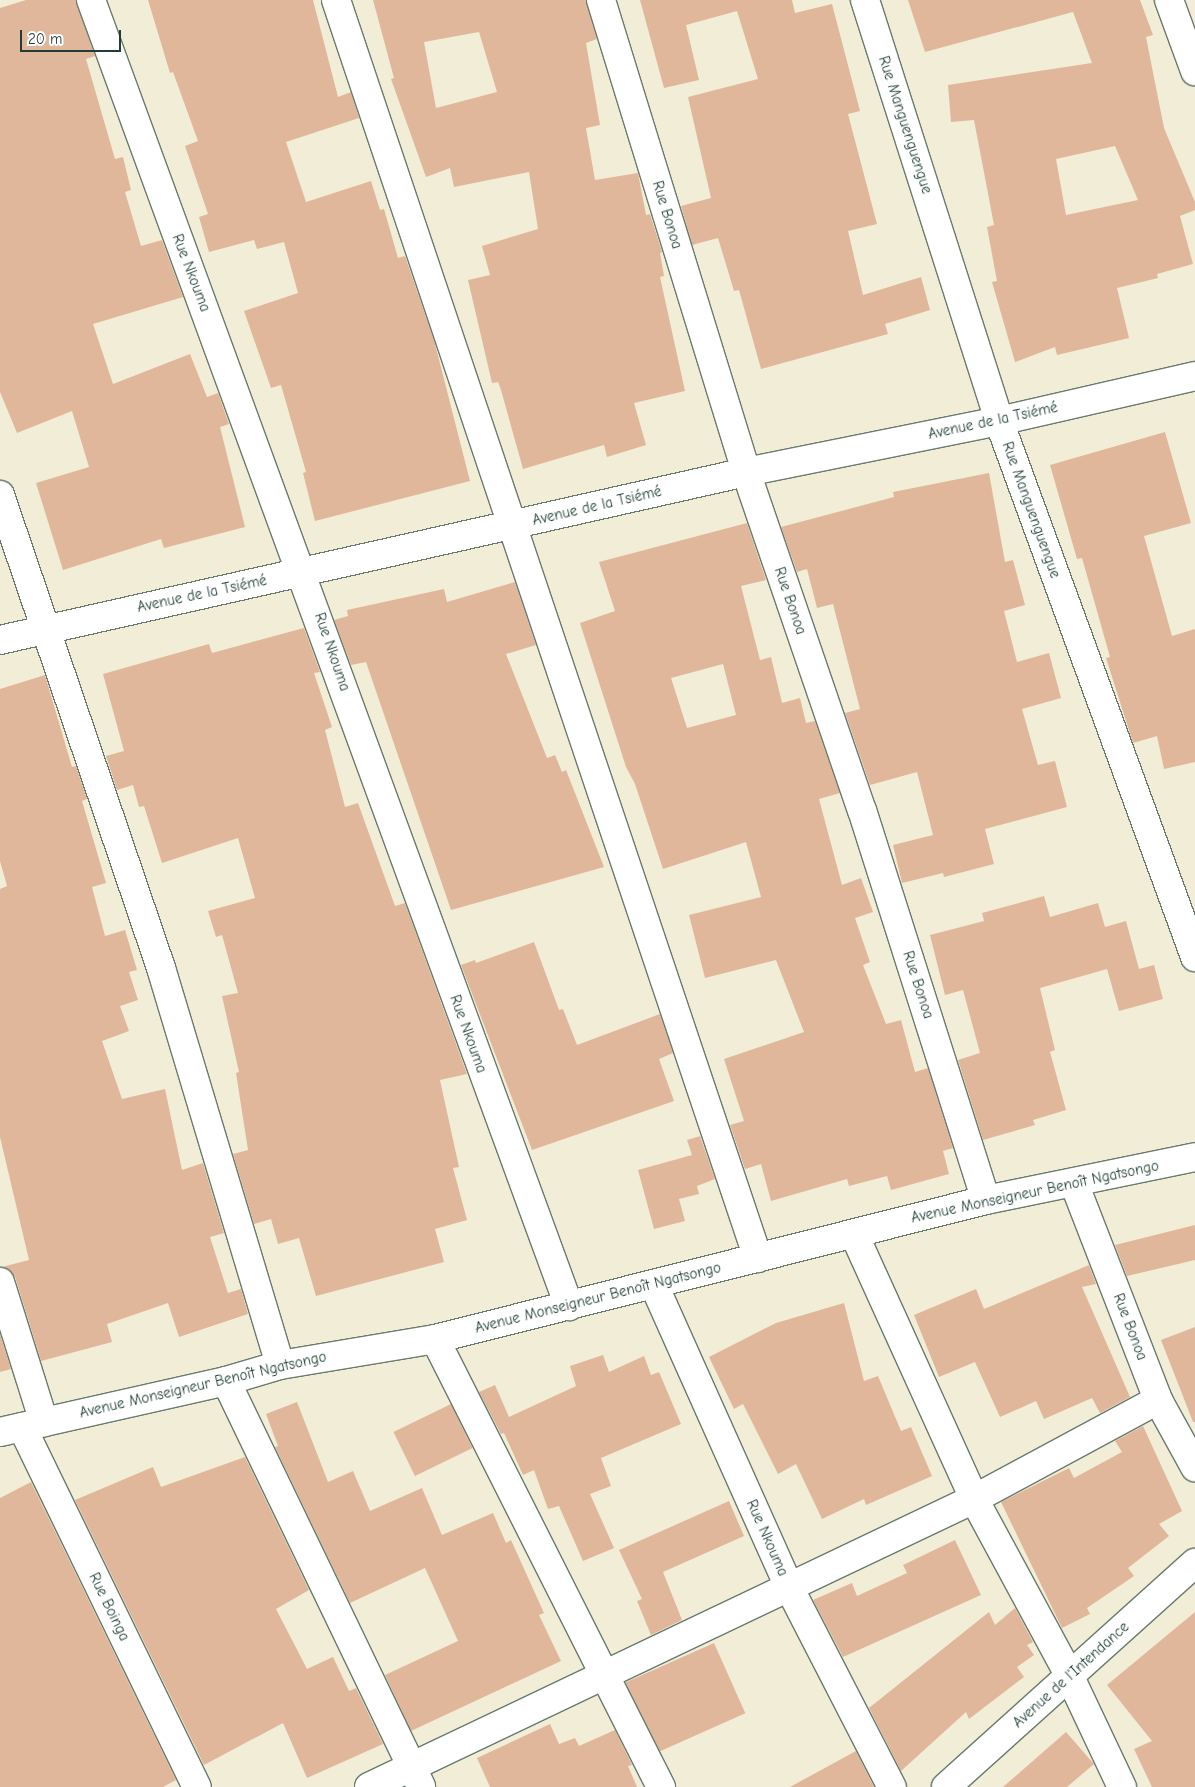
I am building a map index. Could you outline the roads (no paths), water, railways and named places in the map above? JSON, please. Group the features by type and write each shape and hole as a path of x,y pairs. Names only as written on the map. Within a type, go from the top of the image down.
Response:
{"street":[{"name":"Rue Nkouma","path":"91,0 303,572 419,900 569,1306"},
{"path":"336,0 514,525 758,1258"},
{"name":"Rue Bonoa","path":"601,0 746,472 862,810 986,1200"},
{"name":"Rue Manguenguengue","path":"865,0 999,421 1195,957"},
{"path":"1169,0 1195,71"},
{"name":"Avenue de la Tsiémé","path":"0,640 746,472 999,421 1195,376"},
{"path":"0,495 161,968 280,1365"},
{"name":"Avenue Monseigneur Benoît Ngatsongo","path":"22,1427 226,1380 280,1365 435,1339 986,1200 1074,1184 1195,1157"},
{"name":"Rue Bonoa","path":"1074,1184 1158,1400 1195,1467"},
{"path":"854,1234 974,1499 1069,1675 1122,1787"},
{"name":"Rue Boinga","path":"0,1282 22,1427 197,1787"},
{"name":"Rue Nkouma","path":"654,1285 789,1587 892,1787"},
{"path":"435,1339 603,1676 661,1787"},
{"path":"226,1380 416,1777"},
{"path":"368,1787 416,1777 603,1676 974,1499 1158,1400"},
{"name":"Avenue de l'Intendance","path":"946,1787 1195,1563"}]}
